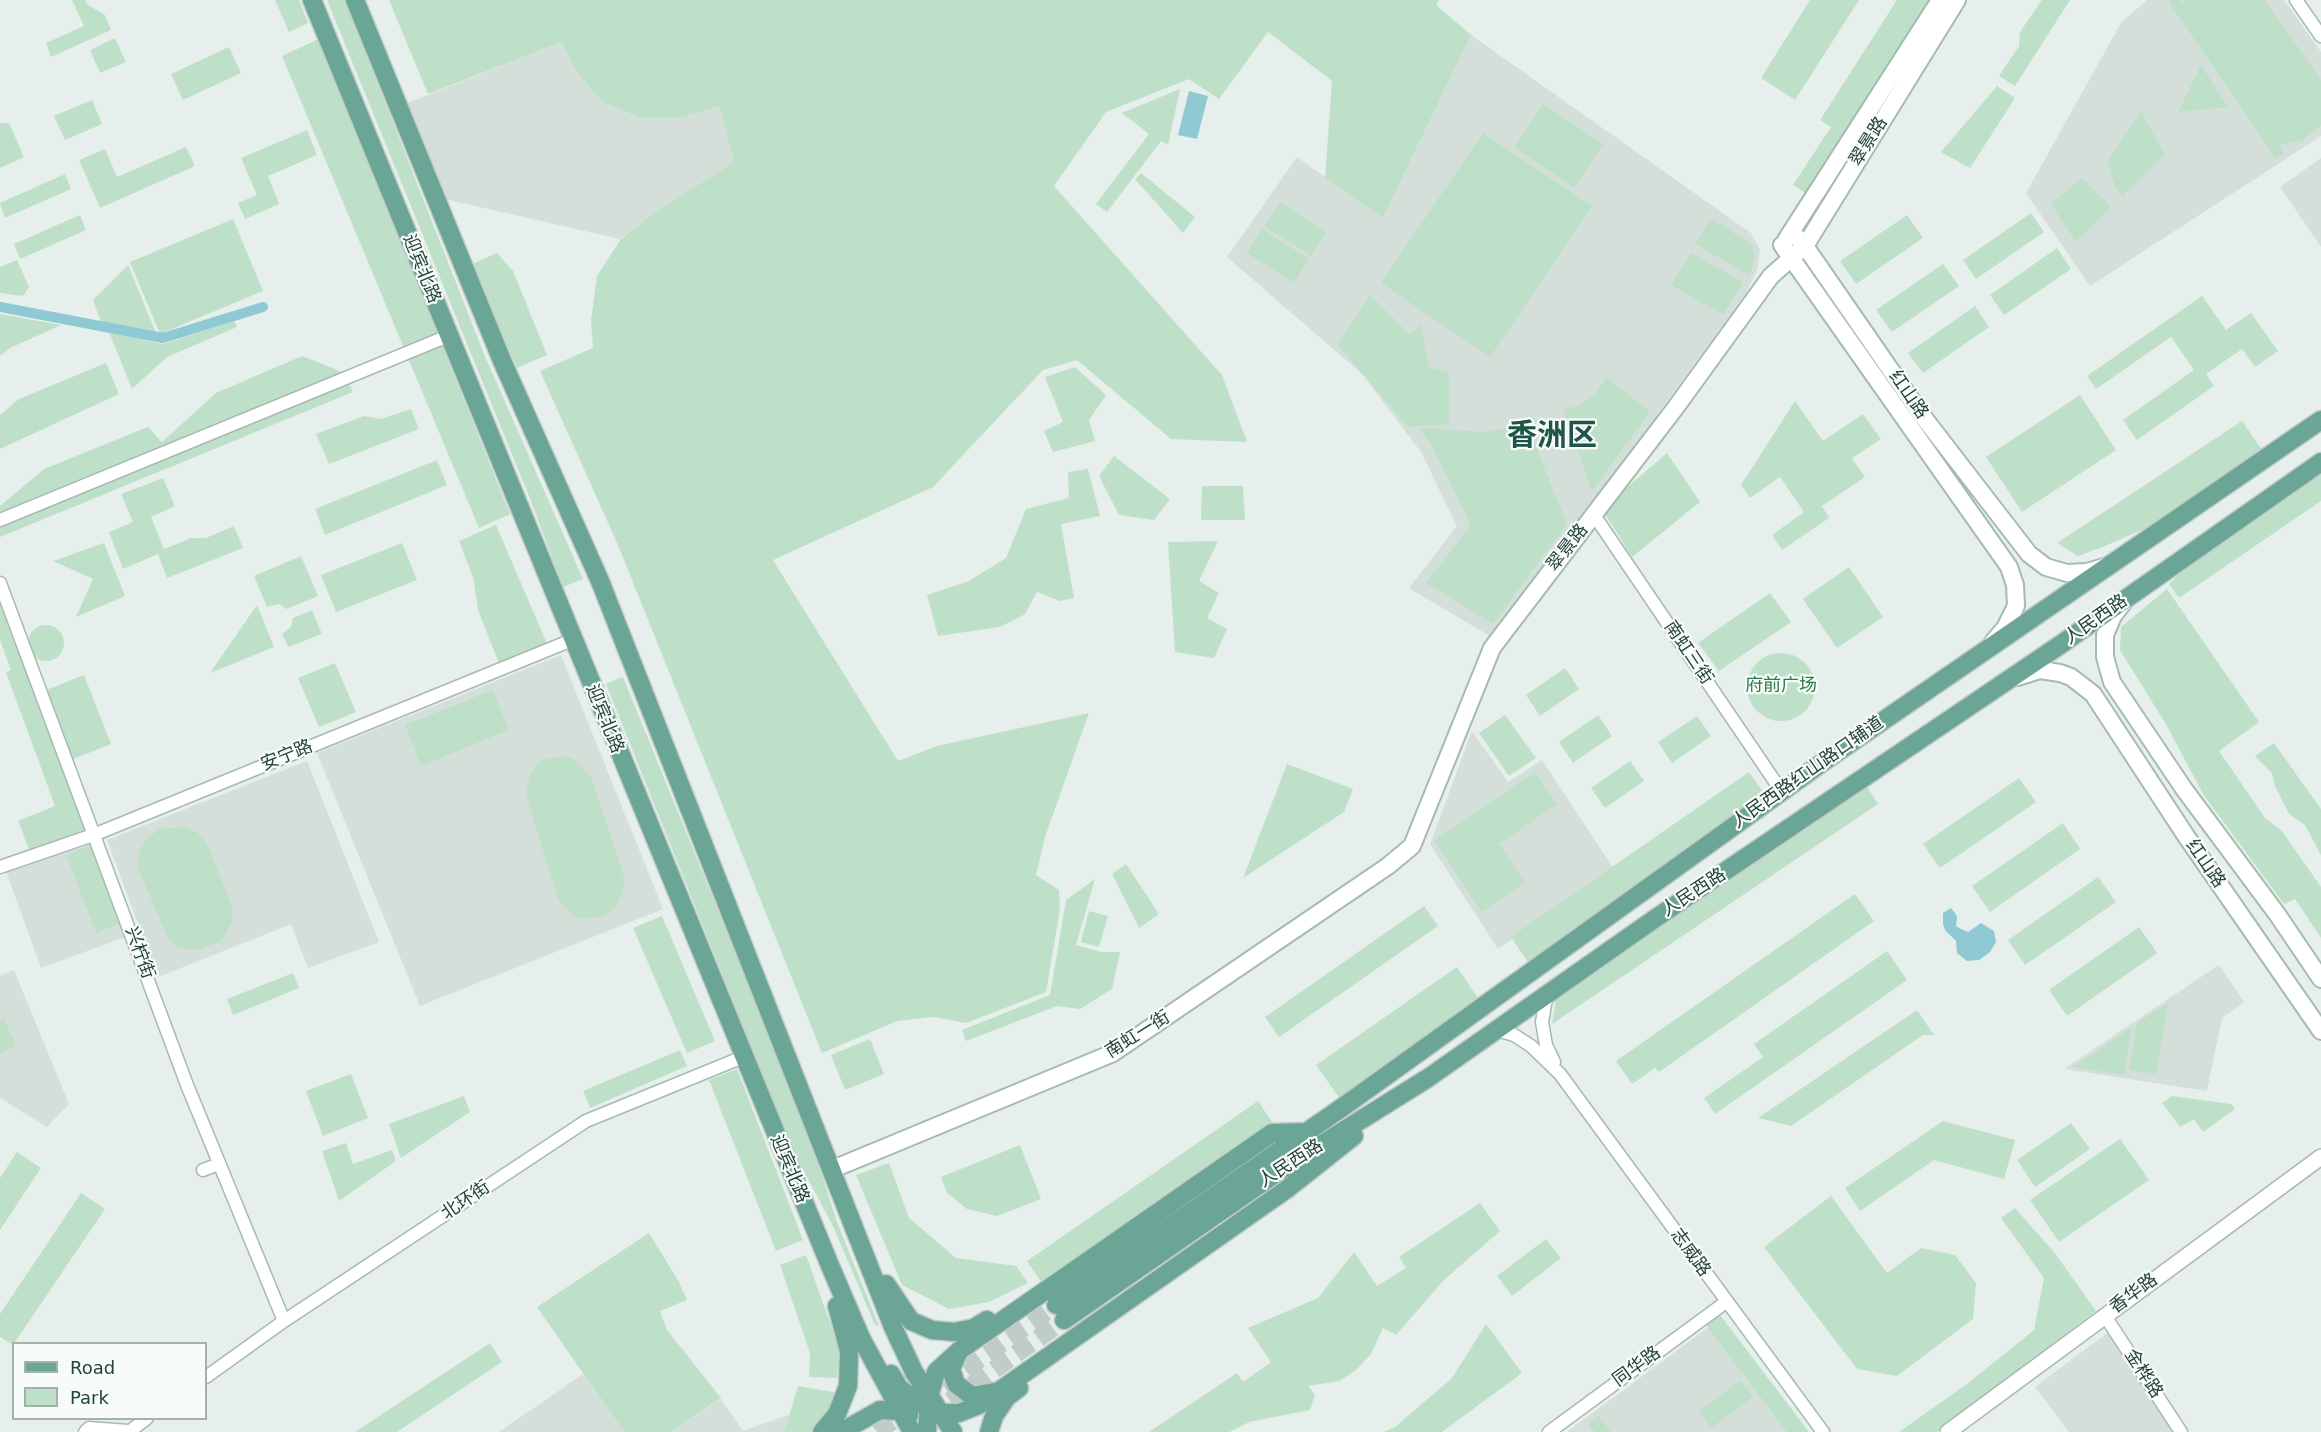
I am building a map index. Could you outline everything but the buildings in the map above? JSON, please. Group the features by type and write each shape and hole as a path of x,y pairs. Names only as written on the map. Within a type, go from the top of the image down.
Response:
{"main road":[{"name":"迎宾北路","path":"312,0 743,1057 861,1338 922,1418 953,1432"},
{"path":"355,0 503,363 600,580 833,1169 893,1327 914,1372 922,1418"},
{"name":"翠景路","path":"1793,245 1940,0"},
{"name":"翠景路","path":"1412,846 1492,648 1771,276 1957,0"},
{"name":"红山路","path":"1793,245 2029,554 2046,567 2067,573 2087,572 2107,565"},
{"name":"红山路","path":"1793,245 2009,567 2015,585 2016,606 2005,628 1981,652"},
{"path":"1981,652 2321,420"},
{"name":"人民西路","path":"1637,898 1306,1132 1060,1312 1428,1078 1494,1029 2001,685 2321,462"},
{"name":"红山路","path":"2130,596 2113,616 2105,635 2105,657 2112,682 2184,789 2277,914 2321,979"},
{"name":"人民西路红山路口辅道","path":"1637,898 1782,792 1981,652"},
{"name":"红山路","path":"2001,685 2028,673 2050,671 2071,677 2093,694 2186,836 2321,1031"},
{"name":"南虹一街","path":"833,1169 1113,1053 1394,862 1412,846"},
{"path":"843,1431 880,1410 922,1418 960,1413 979,1405 1287,1189 1428,1078"},
{"path":"922,1418 936,1372 960,1350 1272,1133 1306,1132"},
{"path":"794,1180 823,1218 887,1368 922,1418"},
{"path":"855,1227 896,1303 911,1321 932,1330 954,1332 974,1328 1047,1288"},
{"path":"822,1432 837,1414 848,1386 849,1351 831,1268"},
{"path":"989,1432 994,1416 1007,1396 1083,1341 1142,1291"},
{"path":"960,1350 951,1369 956,1384 972,1396 998,1391"},
{"path":"843,1431 870,1432"}],"street":[{"path":"2296,0 2321,36"},
{"path":"0,520 448,336"},
{"name":"南虹三街","path":"1594,514 1782,792"},
{"name":"兴柠街","path":"0,583 96,834 187,1085 284,1321"},
{"name":"安宁路","path":"0,867 96,834 572,640"},
{"name":"志威路","path":"1547,993 1542,1022 1546,1045 1560,1074"},
{"name":"志威路","path":"1494,1029 1514,1035 1531,1046 1560,1074 1823,1432"},
{"name":"北环街","path":"207,1376 284,1321 586,1121 743,1057"},
{"name":"香华路","path":"1948,1432 2321,1157"},
{"path":"203,1170 219,1164"},
{"name":"同华路","path":"1549,1432 1726,1302"},
{"name":"金桦路","path":"2104,1316 2181,1432"},
{"path":"85,1432 89,1428 129,1432 146,1420"}],"shaded area":[{"path":"2147,0 2284,0 2321,52 2321,136 2090,286 2026,193 2121,23"},
{"path":"1471,35 1751,233 1760,250 1757,270 1745,295 1493,638 1409,588 1457,526 1421,452 1362,374 1227,257 1297,157 1383,218"},
{"path":"562,42 575,70 602,102 638,117 681,118 719,106 734,162 652,214 620,239 436,197 400,106"},
{"path":"2321,158 2321,247 2280,187"},
{"path":"561,655 663,909 420,1006 317,753"},
{"path":"1472,731 1508,782 1542,760 1614,869 1498,949 1430,844"},
{"path":"307,761 379,942 308,968 291,924 158,977 107,840"},
{"path":"93,839 128,936 41,968 6,871"},
{"path":"2219,965 2244,1002 2222,1018 2207,1091 2064,1069"},
{"path":"14,970 69,1104 47,1127 0,1098 0,976"},
{"path":"1718,1320 1801,1432 1567,1432"},
{"path":"2110,1331 2177,1432 2069,1432 2035,1387"},
{"path":"583,1374 624,1432 499,1432"},
{"path":"844,1395 822,1432 670,1432 721,1399 743,1431"}],"green space":[{"path":"72,0 85,0 88,5 105,15 111,30 51,57 46,43 84,26"},
{"path":"275,0 299,0 308,23 289,32"},
{"path":"327,0 345,0 484,354 583,579 563,587 529,496"},
{"path":"389,0 1439,0 1436,5 1471,35 1383,218 1325,178 1332,81 1268,32 1219,99 1189,79 1106,112 1054,186 1222,375 1247,442 1171,439 1077,360 1043,370 933,487 773,560 898,761 937,746 1089,713 1045,837 1036,875 1059,890 1060,909 1046,992 966,1023 933,1017 897,1021 822,1053 618,545 540,371 593,348 591,321 597,276 621,239 652,214 734,162 719,106 681,118 638,117 602,102 575,70 562,42 428,94"},
{"path":"1810,0 1859,0 1795,100 1761,78"},
{"path":"1897,0 1934,0 1810,196 1793,185 1831,127 1820,120"},
{"path":"2042,0 2070,0 2015,86 1999,76 2019,46 2020,32"},
{"path":"2180,0 2183,3 2184,0 2265,0 2321,80 2321,125 2301,141 2279,145 2284,153 2276,159 2169,2"},
{"path":"115,38 126,62 100,73 90,50"},
{"path":"319,39 510,514 479,528 282,56"},
{"path":"229,47 241,73 183,100 171,74"},
{"path":"2201,65 2228,107 2178,112"},
{"path":"1997,86 2015,98 1970,168 1941,152"},
{"path":"1180,89 1168,145 1161,141 1107,212 1096,204 1149,134 1122,113"},
{"path":"92,100 102,124 65,140 54,116"},
{"path":"1543,104 1603,144 1574,188 1514,147"},
{"path":"2141,112 2165,154 2123,196 2116,190 2107,162"},
{"path":"0,123 9,123 24,157 0,168"},
{"path":"307,130 317,155 268,176 279,204 245,219 238,203 257,195 241,158"},
{"path":"1483,133 1592,206 1490,357 1381,283"},
{"path":"186,147 195,166 100,208 79,160 105,149 117,177"},
{"path":"1141,173 1195,217 1183,233 1135,179"},
{"path":"65,174 71,189 5,218 0,203"},
{"path":"2082,178 2111,207 2076,242 2051,204"},
{"path":"1280,202 1327,232 1311,256 1264,226"},
{"path":"2031,213 2044,232 1976,279 1963,260"},
{"path":"80,215 86,230 20,259 14,244"},
{"path":"1907,215 1923,238 1856,284 1840,261"},
{"path":"1711,218 1752,245 1755,259 1749,275 1695,244"},
{"path":"233,219 263,291 160,334 130,262"},
{"path":"1262,229 1309,259 1294,283 1247,253"},
{"path":"2057,248 2071,269 2004,315 1990,295"},
{"path":"497,253 513,271 547,355 517,368 472,264"},
{"path":"1691,253 1743,282 1723,315 1671,285"},
{"path":"17,260 29,287 23,296 0,293 0,267"},
{"path":"1943,264 1959,286 1892,332 1876,310"},
{"path":"128,265 156,333 102,324 93,300"},
{"path":"1370,295 1410,335 1421,325 1429,367 1449,373 1450,425 1408,427 1338,345"},
{"path":"2202,296 2226,330 2251,313 2278,351 2255,367 2242,349 2206,374 2214,386 2137,440 2123,420 2194,370 2171,337 2096,389 2087,376"},
{"path":"1975,306 1989,327 1923,373 1908,353"},
{"path":"0,314 61,325 10,348 0,356"},
{"path":"234,321 237,327 167,357 132,389 109,332 163,344"},
{"path":"302,356 345,373 353,392 0,537 0,506 44,469 148,427 162,442 216,393"},
{"path":"106,363 119,394 0,449 0,415 19,399"},
{"path":"1075,367 1106,395 1089,420 1095,441 1053,452 1044,431 1063,422 1045,377"},
{"path":"1607,377 1650,412 1592,491 1563,410 1579,405 1595,394"},
{"path":"2080,395 2116,450 2022,512 1986,457"},
{"path":"1795,401 1823,441 1863,414 1881,439 1852,458 1865,477 1822,506 1829,518 1782,550 1772,535 1804,512 1780,477 1750,498 1741,485"},
{"path":"411,409 419,429 329,464 316,434 364,416 381,419"},
{"path":"2242,421 2267,457 2172,517 2105,546 2078,556 2057,543"},
{"path":"1527,425 1567,524 1493,624 1426,583 1471,525 1433,448 1419,428 1486,432"},
{"path":"1667,453 1700,502 1632,557 1602,509"},
{"path":"1114,456 1170,499 1154,520 1119,515 1099,476"},
{"path":"437,460 447,485 325,535 315,509"},
{"path":"2321,467 2321,501 2179,598 2169,584 2219,535"},
{"path":"1088,469 1100,516 1061,524 1074,598 1060,601 1037,592 1025,614 1000,627 938,636 927,595 969,581 1006,558 1026,509 1069,498 1068,472"},
{"path":"163,478 175,506 151,517 164,549 191,538 206,538 234,526 243,548 167,578 158,554 123,569 109,532 133,522 121,494"},
{"path":"1202,486 1243,486 1245,520 1201,520"},
{"path":"496,525 548,646 500,666 478,610 473,577 459,541"},
{"path":"1218,541 1199,581 1219,593 1207,618 1227,629 1214,658 1175,652 1168,542"},
{"path":"104,543 125,596 76,617 93,579 53,561"},
{"path":"402,543 417,580 336,612 321,575"},
{"path":"301,556 318,596 287,609 279,604 267,607 254,576"},
{"path":"1849,567 1883,617 1837,648 1803,599"},
{"path":"2167,589 2259,722 2219,751 2265,818 2282,831 2321,887 2321,938 2295,899 2284,904 2203,794 2167,726 2120,650 2121,627"},
{"path":"1770,593 1791,622 1719,671 1698,643"},
{"path":"0,599 91,832 31,854 18,821 55,806 6,672 11,670 0,640"},
{"path":"257,605 274,647 210,673"},
{"path":"312,610 322,634 288,647 282,634 291,627 293,618"},
{"path":"46,625 58,631 64,643 58,655 46,661 34,655 28,643 34,631"},
{"name":"府前广场","path":"1781,653 1794,655 1805,663 1813,674 1815,687 1813,700 1805,711 1794,719 1781,721 1768,719 1757,711 1749,700 1747,687 1749,674 1757,663 1768,655"},
{"path":"335,663 356,712 319,727 298,678"},
{"path":"1565,668 1579,689 1540,716 1526,695"},
{"path":"84,675 111,744 71,760 44,691"},
{"path":"623,677 807,1129 837,1222 879,1326 875,1325 833,1226 793,1151 606,684"},
{"path":"493,690 509,730 421,766 405,725"},
{"path":"1505,715 1536,758 1509,776 1479,733"},
{"path":"1598,715 1612,736 1573,763 1559,742"},
{"path":"1697,716 1711,736 1672,763 1658,742"},
{"path":"2274,743 2321,809 2321,855 2305,825 2289,814 2275,786 2272,773 2255,756"},
{"path":"564,756 574,759 590,775 624,877 623,890 617,905 605,915 596,918 576,918 558,900 526,794 530,774 537,764 546,758"},
{"path":"1630,761 1644,781 1605,808 1591,788"},
{"path":"1287,764 1353,789 1344,812 1243,878"},
{"path":"1535,772 1557,804 1499,844 1525,883 1482,912 1434,840"},
{"path":"1749,772 1768,799 1530,965 1511,937"},
{"path":"2019,778 2036,802 1940,868 1923,844"},
{"path":"1864,782 1878,804 1552,1024 1557,993"},
{"path":"2063,823 2080,849 1990,912 1972,886"},
{"path":"183,827 197,832 207,844 233,909 232,923 221,941 199,950 179,948 169,940 137,866 139,852 147,838 160,829"},
{"path":"91,845 121,923 96,933 66,855"},
{"path":"1126,864 1159,914 1139,928 1112,874"},
{"path":"2098,877 2116,902 2025,965 2008,940"},
{"path":"1095,879 1076,945 1101,952 1120,952 1112,989 1080,1009 1057,1006 966,1041 962,1030 1050,995 1066,900"},
{"path":"1855,894 1874,921 1659,1072 1655,1068 1632,1084 1616,1061"},
{"path":"1424,906 1438,926 1279,1037 1265,1017"},
{"path":"1089,911 1108,916 1099,947 1081,942"},
{"path":"662,916 715,1041 687,1053 633,928"},
{"path":"2139,927 2157,953 2067,1016 2049,990"},
{"path":"1887,951 1907,980 1715,1114 1704,1098 1763,1057 1754,1044"},
{"path":"1457,967 1480,1001 1340,1099 1316,1065"},
{"path":"293,973 299,988 233,1015 227,999"},
{"path":"2168,1003 2156,1074 2129,1070 2137,1023"},
{"path":"1917,1010 1934,1035 1923,1035 1791,1126 1758,1118"},
{"path":"4,1019 16,1046 0,1053 0,1021"},
{"path":"2132,1027 2124,1075 2073,1067"},
{"path":"870,1039 884,1074 845,1090 831,1055"},
{"path":"680,1050 687,1066 590,1108 583,1091"},
{"path":"737,1069 803,1240 776,1251 709,1080"},
{"path":"351,1074 368,1118 323,1136 306,1091"},
{"path":"464,1096 470,1112 401,1158 389,1124"},
{"path":"2172,1096 2231,1104 2235,1109 2203,1132 2194,1119 2180,1127 2162,1103"},
{"path":"1258,1101 1274,1125 1043,1285 1027,1261"},
{"path":"1943,1121 2015,1140 2004,1179 1934,1160 1860,1211 1845,1188"},
{"path":"2071,1123 2090,1149 2035,1187 2017,1160"},
{"path":"2120,1139 2149,1180 2059,1242 2030,1200"},
{"path":"346,1143 353,1164 392,1150 396,1161 339,1201 322,1151"},
{"path":"1020,1145 1041,1199 997,1216 967,1209 947,1193 941,1177"},
{"path":"17,1152 41,1168 0,1230 0,1178"},
{"path":"889,1163 909,1218 956,1258 1016,1266 1028,1283 989,1302 949,1309 902,1285 856,1175"},
{"path":"81,1193 105,1209 12,1344 0,1337 0,1314"},
{"path":"1831,1196 1887,1273 1921,1248 1955,1255 1976,1283 1973,1319 1897,1376 1857,1369 1764,1247"},
{"path":"1480,1203 1500,1231 1444,1280 1396,1335 1383,1328 1371,1354 1356,1370 1339,1381 1308,1386 1315,1395 1310,1410 1249,1422 1229,1432 1149,1432 1237,1373 1243,1382 1271,1362 1248,1328 1318,1298 1354,1252 1377,1286 1406,1268 1399,1257"},
{"path":"2015,1208 2054,1252 2096,1311 1937,1432 1899,1432 1967,1384 2034,1330 2044,1278 2001,1218"},
{"path":"649,1233 679,1282 687,1300 660,1311 667,1330 721,1398 670,1432 624,1432 537,1307"},
{"path":"1546,1239 1561,1258 1512,1296 1497,1276"},
{"path":"806,1255 839,1348 837,1378 809,1377 810,1353 780,1265"},
{"path":"1720,1315 1809,1432 1787,1432 1706,1325"},
{"path":"1486,1324 1522,1373 1442,1432 1384,1432 1395,1427 1452,1378"},
{"path":"490,1343 502,1362 397,1432 355,1432"},
{"path":"1741,1380 1753,1397 1711,1428 1699,1411"},
{"path":"798,1386 839,1393 815,1432 784,1432"},
{"path":"1599,1416 1611,1432 1595,1432 1589,1425"}],"water":[{"path":"1189,91 1208,96 1197,139 1178,135"},
{"path":"1951,908 1957,916 1956,926 1961,929 1968,932 1981,923 1994,931 1996,942 1990,952 1979,960 1967,961 1957,953 1956,941 1945,930 1943,924 1943,913"}],"waterway":[{"path":"0,307 163,338 263,307"}],"tunnel":[{"path":"877,1432 1056,1305"},
{"path":"906,1432 1064,1320"}],"district":[{"name":"香洲区","path":"1552,437"}]}
